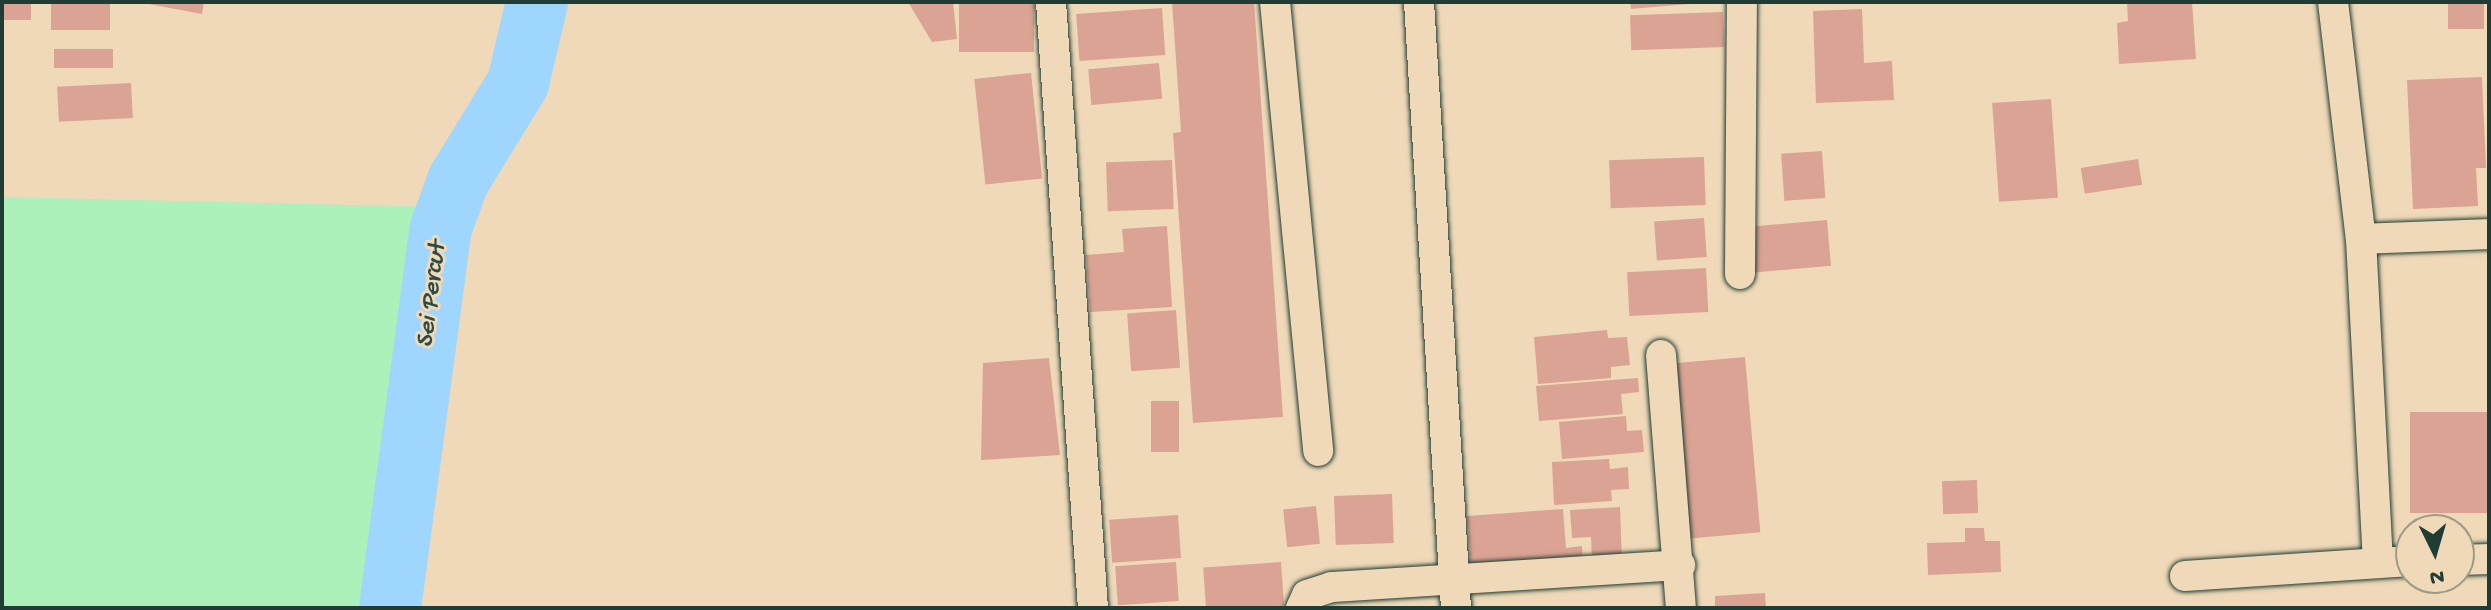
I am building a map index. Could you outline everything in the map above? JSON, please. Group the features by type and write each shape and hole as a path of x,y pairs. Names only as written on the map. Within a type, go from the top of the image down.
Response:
{"street":[{"path":"1051,2 1093,608"},
{"path":"1275,2 1318,451"},
{"path":"1419,2 1456,594"},
{"path":"1740,274 1742,2"},
{"path":"2333,2 2361,239 2378,561"},
{"path":"2361,239 2489,234"},
{"path":"1661,355 1681,608"},
{"path":"2185,576 2395,561"},
{"path":"1301,608 1307,595 1332,587 1456,594 1680,565"}],"green space":[{"path":"2,197 441,207 358,608 2,608"}],"building":[{"path":"3,2 31,2 31,20 3,20"},
{"path":"51,2 110,2 110,30 51,30"},
{"path":"138,2 204,2 202,14"},
{"path":"908,2 953,2 957,39 932,42"},
{"path":"959,2 1034,2 1034,52 959,52"},
{"path":"1172,2 1254,2 1283,417 1193,423 1173,133 1181,132"},
{"path":"1630,2 1689,2 1689,4 1631,9"},
{"path":"2127,2 2192,2 2196,59 2119,64 2117,23 2128,21"},
{"path":"2448,2 2484,2 2484,29 2448,29"},
{"path":"1162,8 1165,55 1079,61 1076,14"},
{"path":"1862,9 1864,63 1892,61 1894,100 1816,103 1813,11"},
{"path":"1723,12 1724,47 1631,50 1630,15"},
{"path":"54,49 113,49 113,68 54,68"},
{"path":"1159,63 1162,99 1091,105 1088,69"},
{"path":"1031,73 1042,178 985,184 974,79"},
{"path":"2482,77 2486,168 2476,168 2478,206 2413,209 2407,80"},
{"path":"131,83 133,118 59,122 57,87"},
{"path":"2051,99 2058,198 1999,202 1992,103"},
{"path":"1822,151 1825,198 1784,201 1781,154"},
{"path":"1704,157 1706,205 1611,208 1609,160"},
{"path":"2138,159 2142,185 2085,194 2081,168"},
{"path":"1172,160 1174,209 1108,211 1106,162"},
{"path":"1704,218 1707,257 1657,260 1654,221"},
{"path":"1827,220 1831,266 1751,273 1747,227"},
{"path":"1167,226 1172,307 1090,312 1086,255 1124,252 1122,229"},
{"path":"1706,268 1708,312 1629,316 1627,272"},
{"path":"1176,310 1180,368 1131,371 1127,313"},
{"path":"1607,330 1608,338 1627,337 1630,365 1611,367 1611,378 1538,384 1534,337"},
{"path":"1745,357 1760,532 1690,539 1674,363"},
{"path":"1049,358 1060,455 981,460 983,363"},
{"path":"1638,378 1639,392 1621,394 1623,414 1539,421 1536,386"},
{"path":"1151,401 1179,401 1179,452 1151,452"},
{"path":"2410,412 2489,412 2489,513 2410,513"},
{"path":"1626,416 1627,431 1642,430 1644,452 1562,459 1559,422"},
{"path":"1609,459 1610,469 1628,467 1629,489 1611,490 1612,501 1554,505 1552,462"},
{"path":"1977,480 1978,513 1943,514 1942,481"},
{"path":"1392,494 1394,543 1336,545 1334,496"},
{"path":"1316,506 1320,544 1287,547 1283,509"},
{"path":"1620,507 1622,561 1592,562 1591,537 1572,538 1570,510"},
{"path":"1563,509 1566,548 1582,546 1583,569 1472,577 1467,516"},
{"path":"1178,515 1181,558 1112,563 1109,520"},
{"path":"1965,528 1984,528 1985,541 2000,541 2001,572 1928,575 1927,543 1965,542"},
{"path":"1176,562 1179,601 1118,605 1115,566"},
{"path":"1281,562 1284,608 1206,608 1203,567"},
{"path":"1765,593 1766,608 1715,608 1715,596"}],"waterway":[{"name":"Sei Percut","path":"390,608 441,228 458,181 518,83 537,2"}]}
